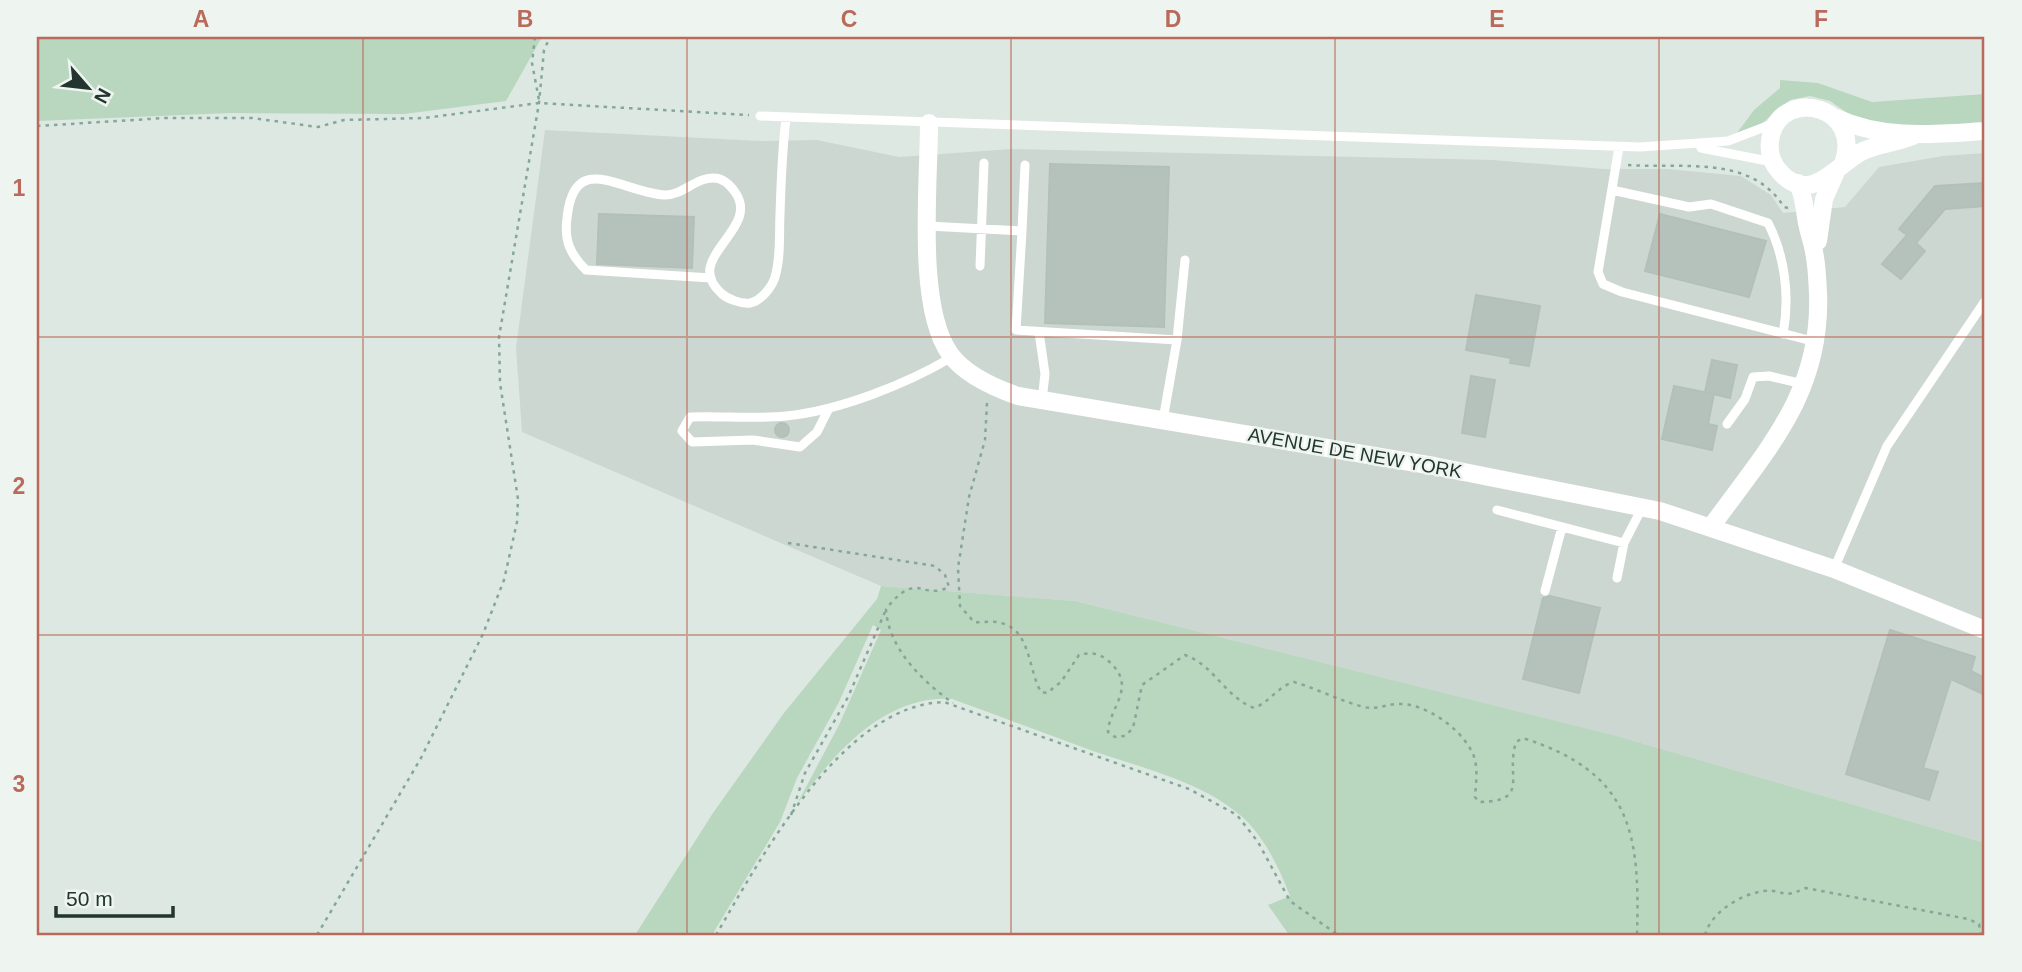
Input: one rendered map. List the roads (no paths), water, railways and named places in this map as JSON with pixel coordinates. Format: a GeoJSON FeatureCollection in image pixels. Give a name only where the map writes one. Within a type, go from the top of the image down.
{"type":"FeatureCollection","features":[{"type":"Feature","properties":{"kind":"street"},"geometry":{"type":"LineString","coordinates":[[1913,136],[1853,126],[1813,107],[1787,113],[1778,122],[1770,146],[1773,163],[1779,172],[1798,183],[1811,185],[1874,147],[1913,136],[1985,131]]}},
{"type":"Feature","properties":{"kind":"street"},"geometry":{"type":"LineString","coordinates":[[1712,527],[1794,409],[1805,384],[1819,325],[1816,248],[1824,199],[1847,145],[1846,135],[1836,118]]}},
{"type":"Feature","properties":{"kind":"street","name":"AVENUE DE NEW YORK"},"geometry":{"type":"LineString","coordinates":[[929,123],[929,299],[940,339],[952,357],[991,385],[1018,396],[1434,466],[1642,508],[1712,527],[1834,569],[1985,630]]}},
{"type":"Feature","properties":{"kind":"street"},"geometry":{"type":"LineString","coordinates":[[1798,183],[1810,235],[1816,248]]}},
{"type":"Feature","properties":{"kind":"lane"},"geometry":{"type":"LineString","coordinates":[[760,116],[1619,147],[1689,146],[1728,141],[1778,122]]}},
{"type":"Feature","properties":{"kind":"lane"},"geometry":{"type":"LineString","coordinates":[[711,278],[586,270],[571,254],[565,233],[569,197],[579,183],[591,178],[666,195],[698,181],[715,178],[730,184],[740,200],[740,218],[736,228],[712,256],[711,278],[722,295],[738,302],[751,303],[765,294],[775,280],[786,118]]}},
{"type":"Feature","properties":{"kind":"lane"},"geometry":{"type":"LineString","coordinates":[[1689,146],[1773,163]]}},
{"type":"Feature","properties":{"kind":"lane"},"geometry":{"type":"LineString","coordinates":[[1619,147],[1598,272],[1603,284],[1622,292],[1816,342]]}},
{"type":"Feature","properties":{"kind":"lane"},"geometry":{"type":"LineString","coordinates":[[980,266],[984,163]]}},
{"type":"Feature","properties":{"kind":"lane"},"geometry":{"type":"LineString","coordinates":[[1025,165],[1016,330],[1177,340]]}},
{"type":"Feature","properties":{"kind":"lane"},"geometry":{"type":"LineString","coordinates":[[1612,190],[1689,207],[1710,204],[1768,223],[1779,243],[1788,308],[1783,334]]}},
{"type":"Feature","properties":{"kind":"lane"},"geometry":{"type":"LineString","coordinates":[[928,226],[1022,231]]}},
{"type":"Feature","properties":{"kind":"lane"},"geometry":{"type":"LineString","coordinates":[[1163,420],[1177,340],[1185,260]]}},
{"type":"Feature","properties":{"kind":"lane"},"geometry":{"type":"LineString","coordinates":[[1834,569],[1887,446],[1985,301]]}},
{"type":"Feature","properties":{"kind":"lane"},"geometry":{"type":"LineString","coordinates":[[1039,332],[1045,374],[1042,400]]}},
{"type":"Feature","properties":{"kind":"lane"},"geometry":{"type":"LineString","coordinates":[[829,408],[817,432],[800,447],[753,440],[692,442],[681,431],[690,417],[786,416],[829,408],[928,371],[952,357]]}},
{"type":"Feature","properties":{"kind":"lane"},"geometry":{"type":"LineString","coordinates":[[1727,424],[1745,399],[1753,377],[1769,376],[1805,384]]}},
{"type":"Feature","properties":{"kind":"lane"},"geometry":{"type":"LineString","coordinates":[[1617,578],[1624,544],[1642,508]]}},
{"type":"Feature","properties":{"kind":"lane"},"geometry":{"type":"LineString","coordinates":[[1497,510],[1624,544]]}},
{"type":"Feature","properties":{"kind":"lane"},"geometry":{"type":"LineString","coordinates":[[1545,591],[1562,527]]}}]}
